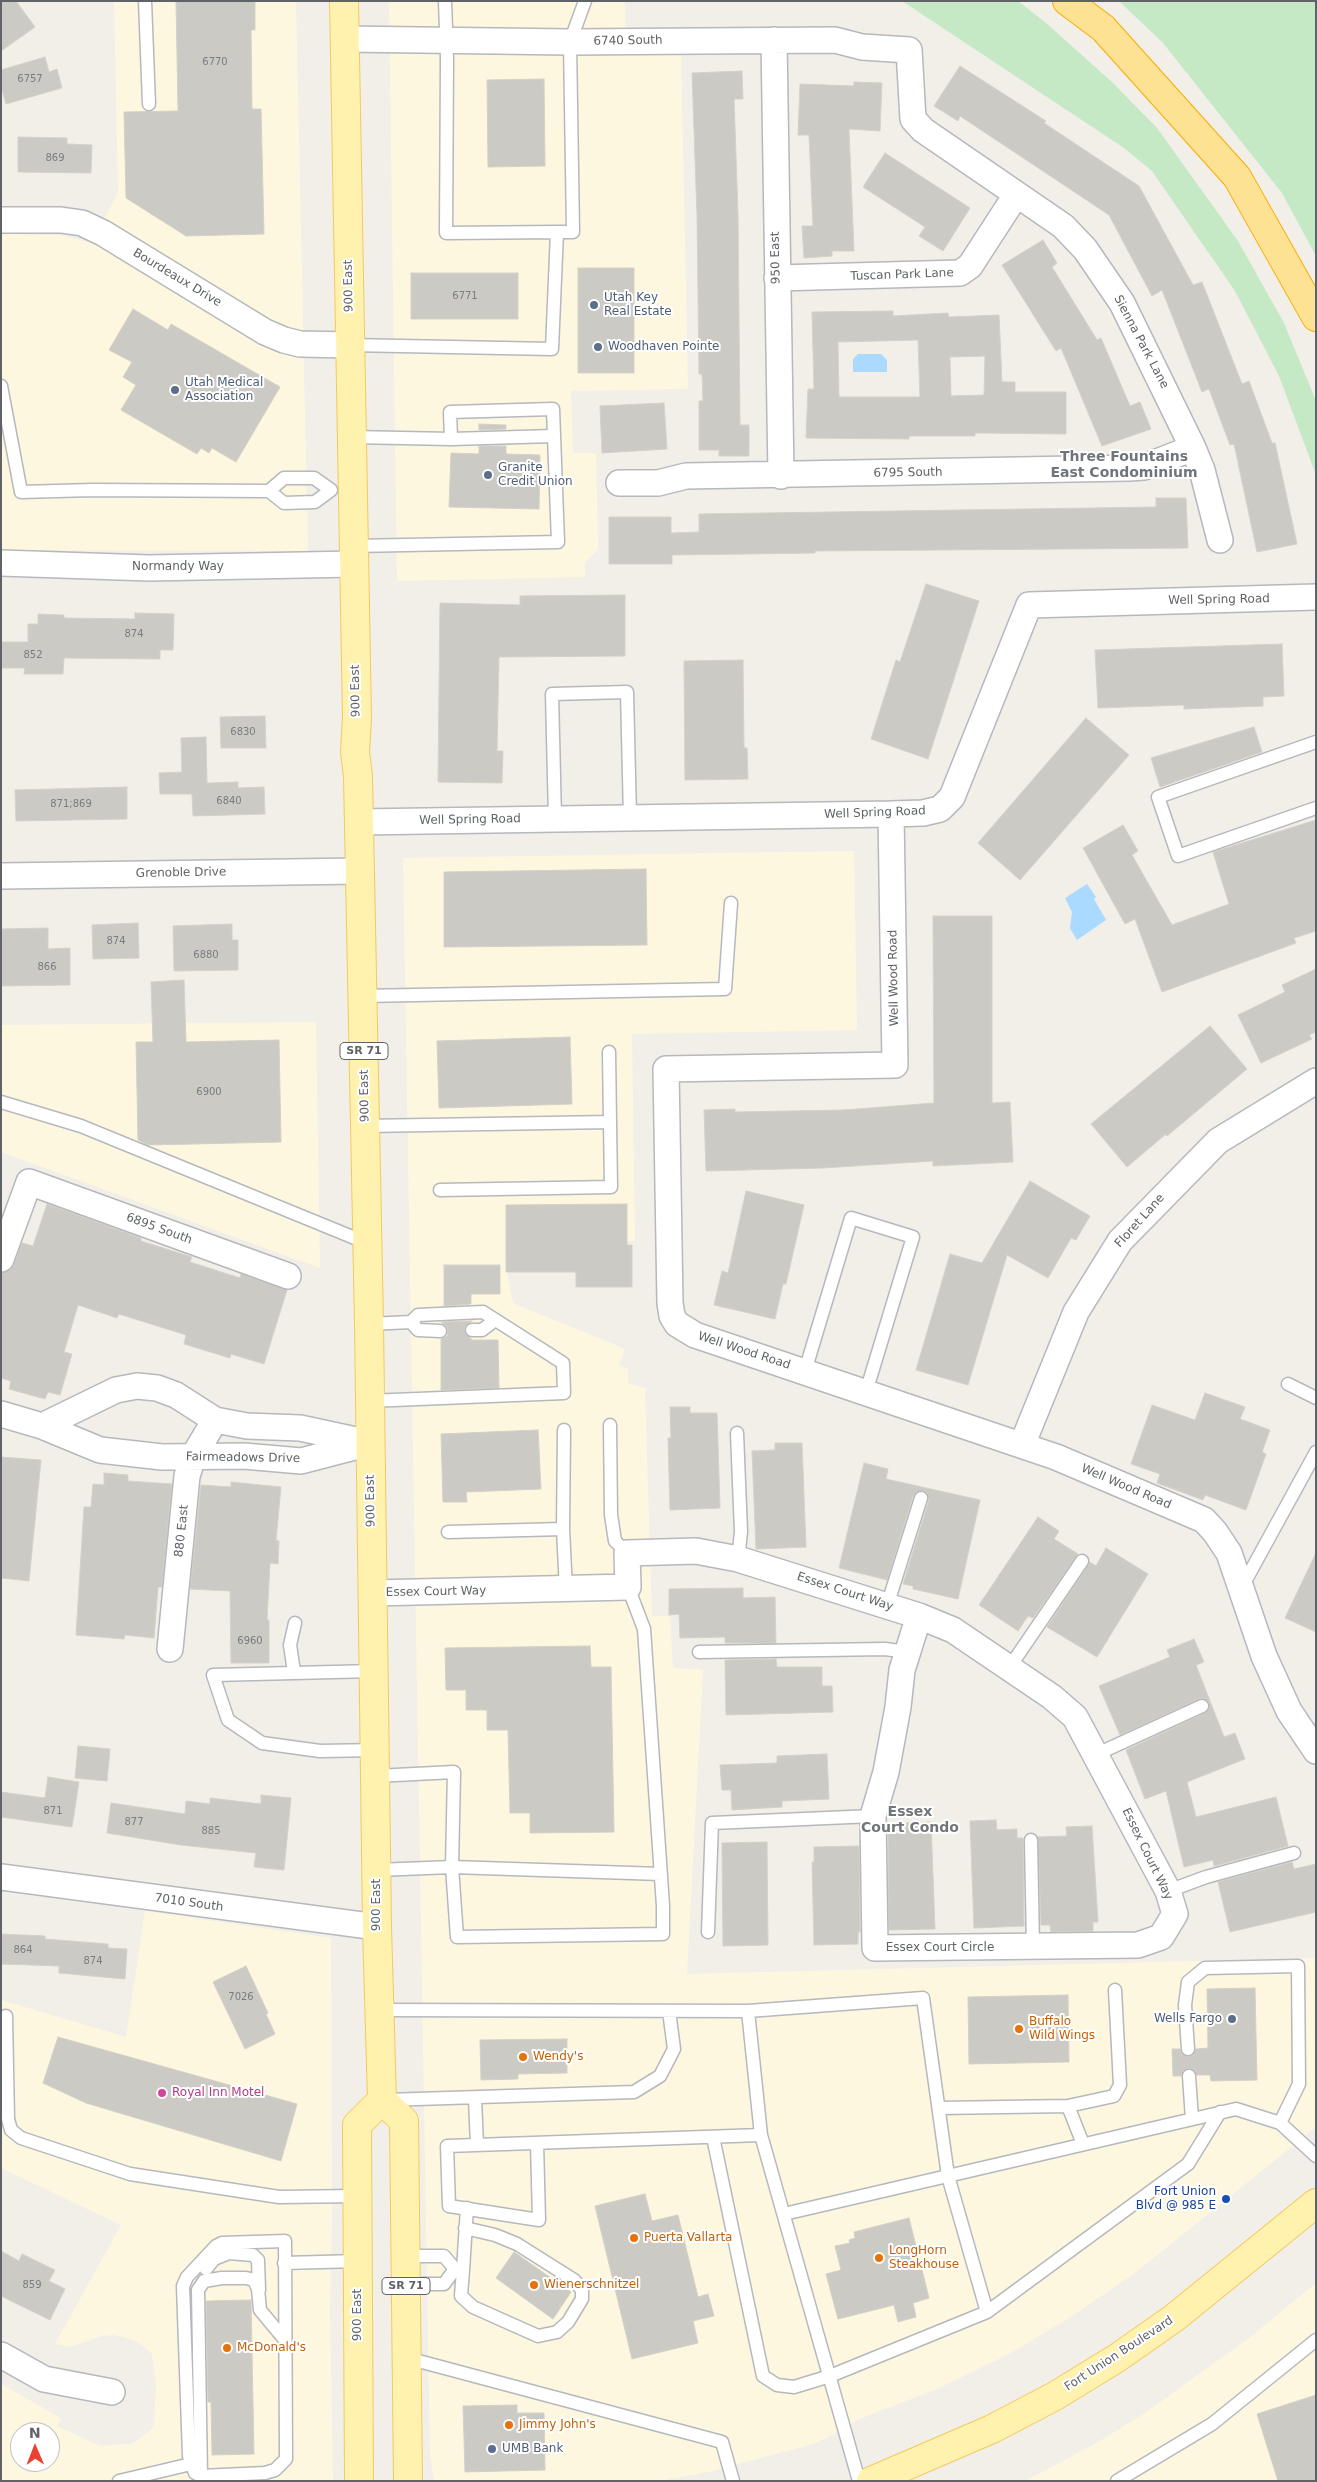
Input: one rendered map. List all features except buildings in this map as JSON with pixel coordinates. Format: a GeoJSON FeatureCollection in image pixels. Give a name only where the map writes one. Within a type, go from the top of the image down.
{"type":"FeatureCollection","features":[{"type":"Feature","properties":{"kind":"highway"},"geometry":{"type":"LineString","coordinates":[[1067,1],[1103,28],[1238,177],[1316,317]]}},
{"type":"Feature","properties":{"kind":"main road","name":"900 East"},"geometry":{"type":"LineString","coordinates":[[344,1],[352,437],[342,489],[354,555],[356,752],[369,1324],[377,1928],[382,2100],[358,2124],[359,2481]]}},
{"type":"Feature","properties":{"kind":"main road","name":"SR 71"},"geometry":{"type":"LineString","coordinates":[[382,2100],[404,2122],[408,2481]]}},
{"type":"Feature","properties":{"kind":"main road","name":"Fort Union Boulevard"},"geometry":{"type":"LineString","coordinates":[[870,2481],[992,2429],[1055,2396],[1117,2358],[1182,2312],[1316,2203]]}},
{"type":"Feature","properties":{"kind":"street","name":"6740 South"},"geometry":{"type":"LineString","coordinates":[[345,39],[570,42],[835,40],[862,47],[909,50]]}},
{"type":"Feature","properties":{"kind":"street","name":"950 East"},"geometry":{"type":"LineString","coordinates":[[774,40],[776,278],[781,476]]}},
{"type":"Feature","properties":{"kind":"street","name":"Sienna Park Lane"},"geometry":{"type":"LineString","coordinates":[[909,50],[913,119],[923,130],[1016,195],[1040,208],[1063,226],[1090,256],[1133,321],[1194,448],[1202,470],[1220,540]]}},
{"type":"Feature","properties":{"kind":"street","name":"Tuscan Park Lane"},"geometry":{"type":"LineString","coordinates":[[776,278],[960,273],[970,266],[1016,195]]}},
{"type":"Feature","properties":{"kind":"street","name":"Bourdeaux Drive"},"geometry":{"type":"LineString","coordinates":[[1,220],[61,220],[82,223],[103,233],[274,336],[300,344],[350,345]]}},
{"type":"Feature","properties":{"kind":"street","name":"6795 South"},"geometry":{"type":"LineString","coordinates":[[619,483],[658,482],[686,476],[781,476],[1137,468],[1194,448]]}},
{"type":"Feature","properties":{"kind":"street","name":"Normandy Way"},"geometry":{"type":"LineString","coordinates":[[1,563],[149,568],[354,555]]}},
{"type":"Feature","properties":{"kind":"street","name":"Well Spring Road"},"geometry":{"type":"LineString","coordinates":[[359,822],[923,813],[940,809],[952,797],[1029,605],[1316,597]]}},
{"type":"Feature","properties":{"kind":"street","name":"Well Wood Road"},"geometry":{"type":"LineString","coordinates":[[891,814],[895,1065],[666,1070],[672,1316],[677,1324],[695,1335],[1056,1457],[1204,1520],[1215,1532],[1229,1553],[1264,1656],[1289,1711],[1316,1751]]}},
{"type":"Feature","properties":{"kind":"street","name":"Grenoble Drive"},"geometry":{"type":"LineString","coordinates":[[1,876],[360,871]]}},
{"type":"Feature","properties":{"kind":"street","name":"Floret Lane"},"geometry":{"type":"LineString","coordinates":[[1022,1445],[1076,1312],[1120,1241],[1218,1141],[1316,1081]]}},
{"type":"Feature","properties":{"kind":"street","name":"6895 South"},"geometry":{"type":"LineString","coordinates":[[1,1259],[29,1182],[288,1276]]}},
{"type":"Feature","properties":{"kind":"street"},"geometry":{"type":"LineString","coordinates":[[42,1426],[116,1390],[137,1386],[157,1388],[176,1395],[215,1420],[247,1426],[300,1428],[370,1443]]}},
{"type":"Feature","properties":{"kind":"street","name":"Fairmeadows Drive"},"geometry":{"type":"LineString","coordinates":[[1,1414],[42,1426],[100,1450],[162,1457],[244,1456],[301,1461],[370,1443]]}},
{"type":"Feature","properties":{"kind":"street","name":"880 East"},"geometry":{"type":"LineString","coordinates":[[170,1649],[187,1476],[193,1457],[215,1420]]}},
{"type":"Feature","properties":{"kind":"street","name":"Essex Court Way"},"geometry":{"type":"LineString","coordinates":[[627,1553],[696,1551],[738,1559],[919,1616],[953,1630],[1052,1697],[1076,1718],[1097,1754],[1168,1891],[1175,1914],[1161,1937]]}},
{"type":"Feature","properties":{"kind":"street"},"geometry":{"type":"LineString","coordinates":[[627,1553],[628,1587]]}},
{"type":"Feature","properties":{"kind":"street","name":"Essex Court Way"},"geometry":{"type":"LineString","coordinates":[[373,1593],[566,1590],[628,1587]]}},
{"type":"Feature","properties":{"kind":"street","name":"Essex Court Circle"},"geometry":{"type":"LineString","coordinates":[[919,1616],[902,1670],[898,1708],[886,1772],[873,1816],[875,1948],[1138,1945],[1161,1937]]}},
{"type":"Feature","properties":{"kind":"street","name":"7010 South"},"geometry":{"type":"LineString","coordinates":[[1,1877],[377,1928]]}},
{"type":"Feature","properties":{"kind":"street"},"geometry":{"type":"LineString","coordinates":[[1,2355],[44,2379],[112,2392]]}},
{"type":"Feature","properties":{"kind":"lane"},"geometry":{"type":"LineString","coordinates":[[146,1],[149,104]]}},
{"type":"Feature","properties":{"kind":"lane"},"geometry":{"type":"LineString","coordinates":[[445,1],[447,40],[446,233],[573,232],[570,42],[585,1]]}},
{"type":"Feature","properties":{"kind":"lane"},"geometry":{"type":"LineString","coordinates":[[350,345],[552,349],[557,232]]}},
{"type":"Feature","properties":{"kind":"lane"},"geometry":{"type":"LineString","coordinates":[[1,386],[21,492],[92,490],[269,491],[284,503],[297,503],[315,502],[342,489]]}},
{"type":"Feature","properties":{"kind":"lane"},"geometry":{"type":"LineString","coordinates":[[354,555],[558,542],[553,409],[450,412],[451,439]]}},
{"type":"Feature","properties":{"kind":"lane"},"geometry":{"type":"LineString","coordinates":[[352,437],[451,439],[554,436]]}},
{"type":"Feature","properties":{"kind":"lane"},"geometry":{"type":"LineString","coordinates":[[269,491],[284,478],[314,478],[342,489]]}},
{"type":"Feature","properties":{"kind":"lane"},"geometry":{"type":"LineString","coordinates":[[555,819],[552,694],[627,692],[630,818]]}},
{"type":"Feature","properties":{"kind":"lane"},"geometry":{"type":"LineString","coordinates":[[1316,742],[1158,797],[1178,856],[1316,808]]}},
{"type":"Feature","properties":{"kind":"lane"},"geometry":{"type":"LineString","coordinates":[[362,996],[725,989],[731,903]]}},
{"type":"Feature","properties":{"kind":"lane"},"geometry":{"type":"LineString","coordinates":[[440,1190],[611,1187],[609,1052]]}},
{"type":"Feature","properties":{"kind":"lane"},"geometry":{"type":"LineString","coordinates":[[1,1102],[81,1126],[367,1243]]}},
{"type":"Feature","properties":{"kind":"lane"},"geometry":{"type":"LineString","coordinates":[[365,1126],[610,1122]]}},
{"type":"Feature","properties":{"kind":"lane"},"geometry":{"type":"LineString","coordinates":[[805,1372],[851,1218],[913,1237],[866,1392]]}},
{"type":"Feature","properties":{"kind":"lane"},"geometry":{"type":"LineString","coordinates":[[369,1324],[411,1322],[418,1315],[484,1312],[563,1363],[564,1393],[369,1402]]}},
{"type":"Feature","properties":{"kind":"lane"},"geometry":{"type":"LineString","coordinates":[[472,1330],[482,1330],[495,1320]]}},
{"type":"Feature","properties":{"kind":"lane"},"geometry":{"type":"LineString","coordinates":[[411,1322],[418,1330],[440,1331]]}},
{"type":"Feature","properties":{"kind":"lane"},"geometry":{"type":"LineString","coordinates":[[1288,1384],[1316,1398]]}},
{"type":"Feature","properties":{"kind":"lane"},"geometry":{"type":"LineString","coordinates":[[610,1425],[611,1515],[615,1541],[627,1553]]}},
{"type":"Feature","properties":{"kind":"lane"},"geometry":{"type":"LineString","coordinates":[[564,1430],[563,1529],[566,1590]]}},
{"type":"Feature","properties":{"kind":"lane"},"geometry":{"type":"LineString","coordinates":[[737,1433],[742,1532],[738,1559]]}},
{"type":"Feature","properties":{"kind":"lane"},"geometry":{"type":"LineString","coordinates":[[1242,1587],[1316,1452]]}},
{"type":"Feature","properties":{"kind":"lane"},"geometry":{"type":"LineString","coordinates":[[887,1606],[921,1498]]}},
{"type":"Feature","properties":{"kind":"lane"},"geometry":{"type":"LineString","coordinates":[[448,1532],[563,1529]]}},
{"type":"Feature","properties":{"kind":"lane"},"geometry":{"type":"LineString","coordinates":[[1009,1668],[1082,1561]]}},
{"type":"Feature","properties":{"kind":"lane"},"geometry":{"type":"LineString","coordinates":[[374,1671],[213,1675],[228,1720],[262,1743],[320,1751],[376,1763],[454,1772],[452,1867],[457,1937],[663,1934],[644,1628],[628,1587]]}},
{"type":"Feature","properties":{"kind":"lane"},"geometry":{"type":"LineString","coordinates":[[294,1672],[290,1645],[295,1623]]}},
{"type":"Feature","properties":{"kind":"lane"},"geometry":{"type":"LineString","coordinates":[[699,1652],[885,1649],[907,1652]]}},
{"type":"Feature","properties":{"kind":"lane"},"geometry":{"type":"LineString","coordinates":[[1097,1754],[1202,1706]]}},
{"type":"Feature","properties":{"kind":"lane"},"geometry":{"type":"LineString","coordinates":[[708,1932],[712,1823],[873,1816]]}},
{"type":"Feature","properties":{"kind":"lane"},"geometry":{"type":"LineString","coordinates":[[1031,1840],[1033,1947]]}},
{"type":"Feature","properties":{"kind":"lane"},"geometry":{"type":"LineString","coordinates":[[1168,1891],[1206,1877],[1294,1853]]}},
{"type":"Feature","properties":{"kind":"lane"},"geometry":{"type":"LineString","coordinates":[[377,1870],[452,1867],[660,1874]]}},
{"type":"Feature","properties":{"kind":"lane"},"geometry":{"type":"LineString","coordinates":[[1188,2049],[1185,2005],[1188,1982],[1205,1968],[1298,1966],[1299,2084],[1280,2123]]}},
{"type":"Feature","properties":{"kind":"lane"},"geometry":{"type":"LineString","coordinates":[[939,2108],[1068,2106],[1114,2096],[1120,2085],[1115,1990]]}},
{"type":"Feature","properties":{"kind":"lane"},"geometry":{"type":"LineString","coordinates":[[380,2010],[748,2011],[923,1998],[948,2176],[987,2312]]}},
{"type":"Feature","properties":{"kind":"lane"},"geometry":{"type":"LineString","coordinates":[[382,2100],[634,2092],[660,2076],[674,2049],[669,2011]]}},
{"type":"Feature","properties":{"kind":"lane"},"geometry":{"type":"LineString","coordinates":[[748,2011],[761,2135],[860,2481]]}},
{"type":"Feature","properties":{"kind":"lane"},"geometry":{"type":"LineString","coordinates":[[6,2016],[8,2119],[11,2130],[21,2138],[130,2174],[279,2196],[358,2196]]}},
{"type":"Feature","properties":{"kind":"lane"},"geometry":{"type":"LineString","coordinates":[[1189,2076],[1192,2118]]}},
{"type":"Feature","properties":{"kind":"lane"},"geometry":{"type":"LineString","coordinates":[[475,2098],[477,2145]]}},
{"type":"Feature","properties":{"kind":"lane"},"geometry":{"type":"LineString","coordinates":[[1068,2106],[1084,2144]]}},
{"type":"Feature","properties":{"kind":"lane"},"geometry":{"type":"LineString","coordinates":[[784,2214],[1236,2109],[1280,2123],[1316,2156]]}},
{"type":"Feature","properties":{"kind":"lane"},"geometry":{"type":"LineString","coordinates":[[713,2137],[763,2376],[777,2385],[794,2387],[830,2376],[987,2312],[1188,2164],[1220,2112]]}},
{"type":"Feature","properties":{"kind":"lane"},"geometry":{"type":"LineString","coordinates":[[537,2143],[539,2220],[449,2206],[447,2146],[761,2135]]}},
{"type":"Feature","properties":{"kind":"lane"},"geometry":{"type":"LineString","coordinates":[[465,2228],[495,2235],[517,2244],[574,2280],[582,2290],[582,2299],[568,2322],[556,2332],[538,2336],[474,2307],[461,2296],[459,2269],[467,2208]]}},
{"type":"Feature","properties":{"kind":"lane"},"geometry":{"type":"LineString","coordinates":[[285,2241],[285,2340],[286,2459],[276,2470],[265,2473],[201,2476],[195,2472],[189,2456],[183,2286],[187,2278],[216,2246],[222,2243],[285,2241]]}},
{"type":"Feature","properties":{"kind":"lane"},"geometry":{"type":"LineString","coordinates":[[201,2476],[198,2290],[203,2272],[214,2259],[229,2253],[253,2255],[258,2260],[260,2310]]}},
{"type":"Feature","properties":{"kind":"lane"},"geometry":{"type":"LineString","coordinates":[[406,2256],[444,2256],[459,2269]]}},
{"type":"Feature","properties":{"kind":"lane"},"geometry":{"type":"LineString","coordinates":[[284,2263],[358,2261]]}},
{"type":"Feature","properties":{"kind":"lane"},"geometry":{"type":"LineString","coordinates":[[406,2284],[444,2284],[459,2269]]}},
{"type":"Feature","properties":{"kind":"lane"},"geometry":{"type":"LineString","coordinates":[[198,2290],[204,2281],[222,2278],[254,2280],[258,2288],[260,2310],[285,2340]]}},
{"type":"Feature","properties":{"kind":"lane"},"geometry":{"type":"LineString","coordinates":[[1117,2481],[1212,2424],[1316,2340]]}},
{"type":"Feature","properties":{"kind":"lane"},"geometry":{"type":"LineString","coordinates":[[407,2358],[722,2442],[732,2481]]}},
{"type":"Feature","properties":{"kind":"lane"},"geometry":{"type":"LineString","coordinates":[[118,2481],[191,2464]]}},
{"type":"Feature","properties":{"kind":"shaded area"},"geometry":{"type":"Polygon","coordinates":[[[114,1],[296,1],[308,551],[1,550],[1,234],[60,235],[91,243],[118,193],[114,1]]]}},
{"type":"Feature","properties":{"kind":"shaded area"},"geometry":{"type":"Polygon","coordinates":[[[389,1],[625,1],[626,53],[681,52],[688,389],[571,391],[573,453],[596,453],[598,549],[585,563],[585,577],[397,581],[389,1]]]}},
{"type":"Feature","properties":{"kind":"shaded area"},"geometry":{"type":"Polygon","coordinates":[[[854,851],[857,1030],[632,1034],[635,1241],[505,1242],[506,1265],[513,1303],[625,1349],[619,1365],[628,1369],[628,1384],[647,1388],[645,1393],[652,1616],[670,1616],[673,1668],[703,1670],[687,1974],[1316,1958],[1316,2127],[1135,2273],[1069,2318],[1009,2354],[939,2388],[862,2418],[817,2443],[708,2472],[659,2481],[434,2481],[430,2457],[403,858],[854,851]]]}},
{"type":"Feature","properties":{"kind":"shaded area"},"geometry":{"type":"Polygon","coordinates":[[[316,1022],[320,1268],[1,1152],[1,1025],[316,1022]]]}},
{"type":"Feature","properties":{"kind":"shaded area"},"geometry":{"type":"Polygon","coordinates":[[[145,1911],[331,1938],[332,2217],[330,2311],[333,2481],[1,2481],[1,2384],[61,2418],[59,2422],[10,2422],[10,2472],[60,2472],[60,2427],[100,2446],[130,2444],[137,2441],[154,2427],[156,2385],[152,2354],[134,2340],[113,2335],[101,2336],[71,2347],[55,2344],[121,2225],[1,2168],[1,2000],[126,2037],[145,1911]]]}},
{"type":"Feature","properties":{"kind":"shaded area"},"geometry":{"type":"Polygon","coordinates":[[[1316,2283],[1316,2481],[1025,2481],[1093,2445],[1145,2413],[1249,2338],[1316,2283]]]}},
{"type":"Feature","properties":{"kind":"green space"},"geometry":{"type":"Polygon","coordinates":[[[902,1],[1018,1],[1046,23],[1113,83],[1157,128],[1238,241],[1284,323],[1316,401],[1316,475],[1279,376],[1235,291],[1152,171],[1124,148],[902,1]]]}},
{"type":"Feature","properties":{"kind":"green space"},"geometry":{"type":"Polygon","coordinates":[[[1119,1],[1316,1],[1316,256],[1282,193],[1163,43],[1119,1]]]}},
{"type":"Feature","properties":{"kind":"water"},"geometry":{"type":"Polygon","coordinates":[[[858,354],[881,354],[887,360],[887,372],[853,372],[853,359],[858,354]]]}},
{"type":"Feature","properties":{"kind":"water"},"geometry":{"type":"Polygon","coordinates":[[[1087,884],[1096,897],[1094,899],[1106,920],[1077,940],[1070,928],[1072,912],[1065,898],[1087,884]]]}},
{"type":"Feature","properties":{"kind":"place","name":"Utah Key Real Estate"},"geometry":{"type":"Point","coordinates":[594,305]}},
{"type":"Feature","properties":{"kind":"place","name":"Woodhaven Pointe"},"geometry":{"type":"Point","coordinates":[598,347]}},
{"type":"Feature","properties":{"kind":"place","name":"Utah Medical Association"},"geometry":{"type":"Point","coordinates":[175,390]}},
{"type":"Feature","properties":{"kind":"place","name":"Granite Credit Union"},"geometry":{"type":"Point","coordinates":[488,475]}},
{"type":"Feature","properties":{"kind":"place","name":"Wells Fargo"},"geometry":{"type":"Point","coordinates":[1232,2019]}},
{"type":"Feature","properties":{"kind":"place","name":"Buffalo Wild Wings"},"geometry":{"type":"Point","coordinates":[1019,2029]}},
{"type":"Feature","properties":{"kind":"place","name":"Wendy's"},"geometry":{"type":"Point","coordinates":[523,2057]}},
{"type":"Feature","properties":{"kind":"place","name":"Royal Inn Motel"},"geometry":{"type":"Point","coordinates":[162,2093]}},
{"type":"Feature","properties":{"kind":"place","name":"Fort Union Blvd @ 985 E"},"geometry":{"type":"Point","coordinates":[1226,2199]}},
{"type":"Feature","properties":{"kind":"place","name":"Puerta Vallarta"},"geometry":{"type":"Point","coordinates":[634,2238]}},
{"type":"Feature","properties":{"kind":"place","name":"LongHorn Steakhouse"},"geometry":{"type":"Point","coordinates":[879,2258]}},
{"type":"Feature","properties":{"kind":"place","name":"Wienerschnitzel"},"geometry":{"type":"Point","coordinates":[534,2285]}},
{"type":"Feature","properties":{"kind":"place","name":"McDonald's"},"geometry":{"type":"Point","coordinates":[227,2348]}},
{"type":"Feature","properties":{"kind":"place","name":"Jimmy John's"},"geometry":{"type":"Point","coordinates":[509,2425]}},
{"type":"Feature","properties":{"kind":"place","name":"UMB Bank"},"geometry":{"type":"Point","coordinates":[492,2449]}},
{"type":"Feature","properties":{"kind":"district","name":"Three Fountains East Condominium"},"geometry":{"type":"Point","coordinates":[1124,466]}},
{"type":"Feature","properties":{"kind":"district","name":"Essex Court Condo"},"geometry":{"type":"Point","coordinates":[910,1820]}}]}
